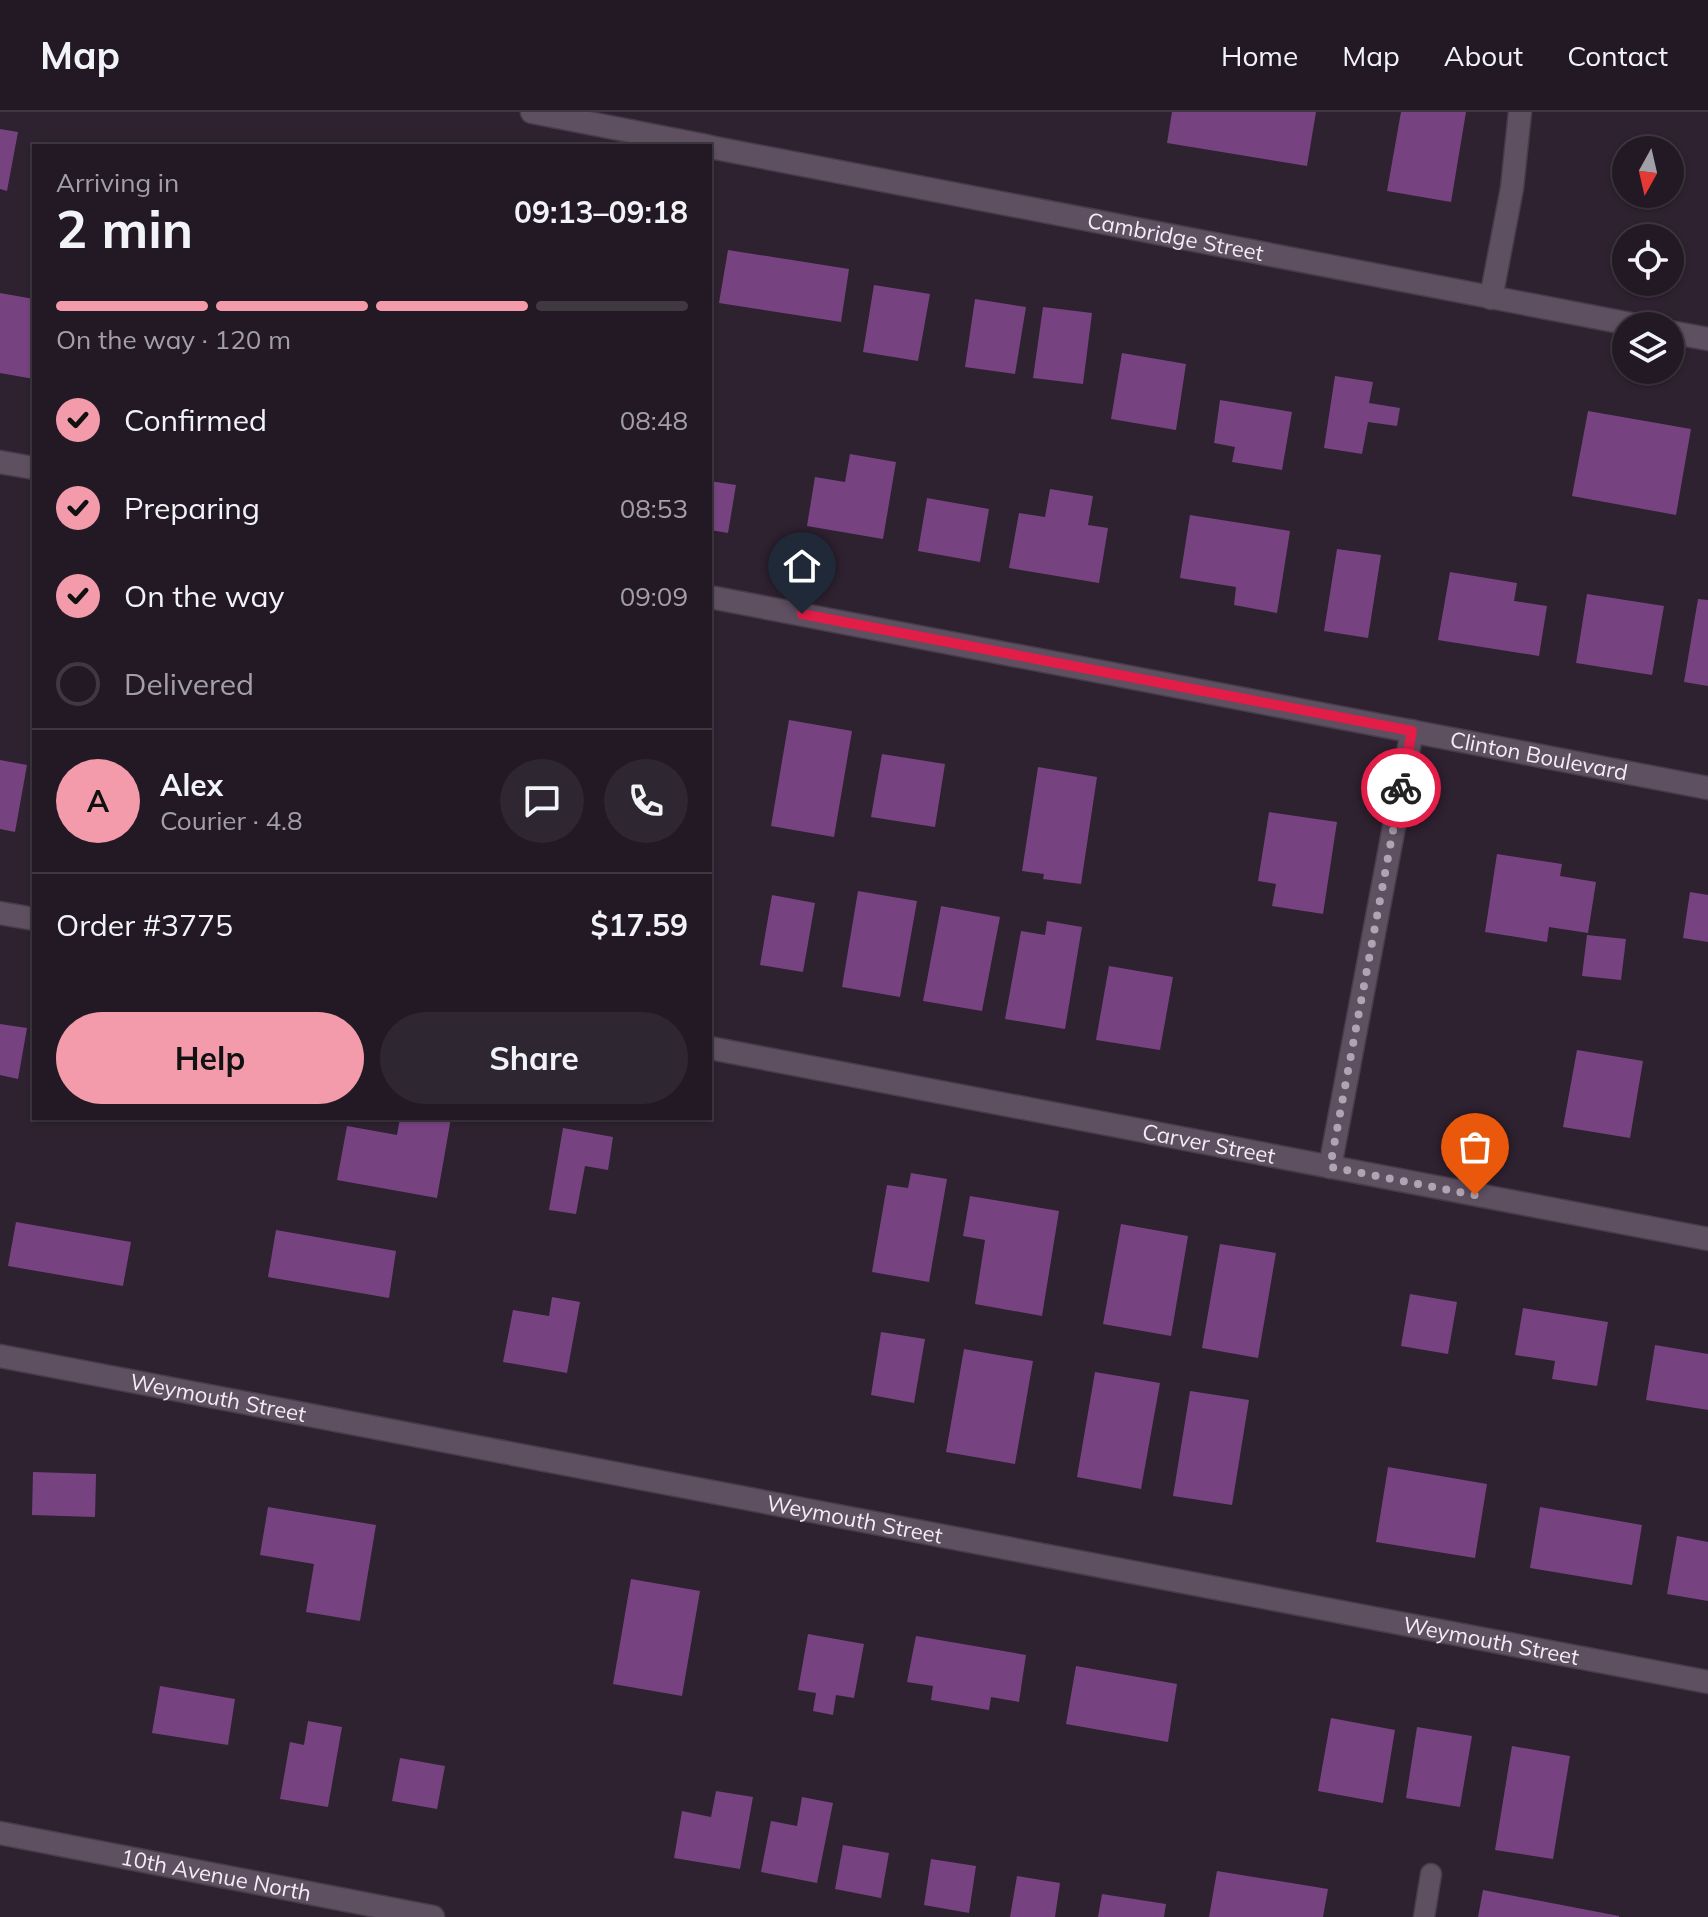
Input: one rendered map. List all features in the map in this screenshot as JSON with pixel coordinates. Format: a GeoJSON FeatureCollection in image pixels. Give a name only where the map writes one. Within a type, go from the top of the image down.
{"type":"FeatureCollection","features":[{"type":"Feature","properties":{"kind":"street","name":"Cambridge Street"},"geometry":{"type":"LineString","coordinates":[[532,112],[699,144]]}},
{"type":"Feature","properties":{"kind":"street"},"geometry":{"type":"LineString","coordinates":[[1491,298],[1512,188],[1520,112]]}},
{"type":"Feature","properties":{"kind":"street","name":"Cambridge Street"},"geometry":{"type":"LineString","coordinates":[[712,147],[1612,321]]}},
{"type":"Feature","properties":{"kind":"street"},"geometry":{"type":"LineString","coordinates":[[1684,335],[1708,339]]}},
{"type":"Feature","properties":{"kind":"street"},"geometry":{"type":"LineString","coordinates":[[0,462],[32,468]]}},
{"type":"Feature","properties":{"kind":"street","name":"Clinton Boulevard"},"geometry":{"type":"LineString","coordinates":[[712,597],[1708,788]]}},
{"type":"Feature","properties":{"kind":"street"},"geometry":{"type":"LineString","coordinates":[[1330,1167],[1412,731]]}},
{"type":"Feature","properties":{"kind":"street"},"geometry":{"type":"LineString","coordinates":[[0,913],[32,919]]}},
{"type":"Feature","properties":{"kind":"street","name":"Carver Street"},"geometry":{"type":"LineString","coordinates":[[712,1048],[1708,1239]]}},
{"type":"Feature","properties":{"kind":"street","name":"Weymouth Street"},"geometry":{"type":"LineString","coordinates":[[0,1356],[1708,1682]]}},
{"type":"Feature","properties":{"kind":"street","name":"10th Avenue North"},"geometry":{"type":"LineString","coordinates":[[0,1833],[433,1917]]}},
{"type":"Feature","properties":{"kind":"lane"},"geometry":{"type":"LineString","coordinates":[[1424,1917],[1431,1874]]}},
{"type":"Feature","properties":{"kind":"building"},"geometry":{"type":"Polygon","coordinates":[[[1172,112],[1316,112],[1307,166],[1167,143],[1172,112]]]}},
{"type":"Feature","properties":{"kind":"building"},"geometry":{"type":"Polygon","coordinates":[[[1401,112],[1466,112],[1451,202],[1387,191],[1401,112]]]}},
{"type":"Feature","properties":{"kind":"building"},"geometry":{"type":"Polygon","coordinates":[[[0,129],[18,132],[7,191],[0,189],[0,129]]]}},
{"type":"Feature","properties":{"kind":"building"},"geometry":{"type":"Polygon","coordinates":[[[728,250],[849,269],[841,322],[719,303],[728,250]]]}},
{"type":"Feature","properties":{"kind":"building"},"geometry":{"type":"Polygon","coordinates":[[[874,285],[930,294],[918,361],[863,352],[874,285]]]}},
{"type":"Feature","properties":{"kind":"building"},"geometry":{"type":"Polygon","coordinates":[[[0,293],[32,299],[32,379],[0,373],[0,293]]]}},
{"type":"Feature","properties":{"kind":"building"},"geometry":{"type":"Polygon","coordinates":[[[975,299],[1026,307],[1015,374],[965,367],[975,299]]]}},
{"type":"Feature","properties":{"kind":"building"},"geometry":{"type":"Polygon","coordinates":[[[1043,307],[1092,313],[1083,384],[1033,378],[1043,307]]]}},
{"type":"Feature","properties":{"kind":"building"},"geometry":{"type":"Polygon","coordinates":[[[1122,353],[1186,364],[1176,430],[1111,419],[1122,353]]]}},
{"type":"Feature","properties":{"kind":"building"},"geometry":{"type":"Polygon","coordinates":[[[1335,376],[1373,382],[1369,403],[1400,408],[1397,426],[1368,422],[1362,454],[1324,448],[1335,376]]]}},
{"type":"Feature","properties":{"kind":"building"},"geometry":{"type":"Polygon","coordinates":[[[1220,400],[1292,412],[1282,470],[1232,462],[1235,447],[1214,443],[1220,400]]]}},
{"type":"Feature","properties":{"kind":"building"},"geometry":{"type":"Polygon","coordinates":[[[1588,411],[1691,429],[1676,515],[1572,496],[1588,411]]]}},
{"type":"Feature","properties":{"kind":"building"},"geometry":{"type":"Polygon","coordinates":[[[850,454],[896,462],[883,539],[807,526],[815,477],[845,482],[850,454]]]}},
{"type":"Feature","properties":{"kind":"building"},"geometry":{"type":"Polygon","coordinates":[[[712,481],[736,485],[728,533],[712,530],[712,481]]]}},
{"type":"Feature","properties":{"kind":"building"},"geometry":{"type":"Polygon","coordinates":[[[1050,489],[1093,496],[1088,525],[1108,528],[1099,583],[1009,568],[1019,513],[1045,517],[1050,489]]]}},
{"type":"Feature","properties":{"kind":"building"},"geometry":{"type":"Polygon","coordinates":[[[927,498],[989,509],[980,562],[918,551],[927,498]]]}},
{"type":"Feature","properties":{"kind":"building"},"geometry":{"type":"Polygon","coordinates":[[[1190,515],[1290,531],[1277,613],[1234,605],[1236,587],[1180,578],[1190,515]]]}},
{"type":"Feature","properties":{"kind":"building"},"geometry":{"type":"Polygon","coordinates":[[[1337,549],[1381,555],[1368,638],[1324,631],[1337,549]]]}},
{"type":"Feature","properties":{"kind":"building"},"geometry":{"type":"Polygon","coordinates":[[[1450,572],[1517,583],[1514,601],[1547,606],[1539,656],[1438,640],[1450,572]]]}},
{"type":"Feature","properties":{"kind":"building"},"geometry":{"type":"Polygon","coordinates":[[[1587,594],[1664,606],[1652,675],[1576,663],[1587,594]]]}},
{"type":"Feature","properties":{"kind":"building"},"geometry":{"type":"Polygon","coordinates":[[[1698,599],[1708,600],[1708,686],[1684,682],[1698,599]]]}},
{"type":"Feature","properties":{"kind":"building"},"geometry":{"type":"Polygon","coordinates":[[[789,720],[852,731],[834,837],[771,826],[789,720]]]}},
{"type":"Feature","properties":{"kind":"building"},"geometry":{"type":"Polygon","coordinates":[[[882,754],[945,764],[935,827],[871,817],[882,754]]]}},
{"type":"Feature","properties":{"kind":"building"},"geometry":{"type":"Polygon","coordinates":[[[0,760],[27,765],[15,832],[0,829],[0,760]]]}},
{"type":"Feature","properties":{"kind":"building"},"geometry":{"type":"Polygon","coordinates":[[[1038,767],[1097,777],[1081,884],[1043,879],[1044,874],[1022,871],[1038,767]]]}},
{"type":"Feature","properties":{"kind":"building"},"geometry":{"type":"Polygon","coordinates":[[[1269,812],[1337,822],[1323,914],[1272,906],[1276,884],[1258,881],[1269,812]]]}},
{"type":"Feature","properties":{"kind":"building"},"geometry":{"type":"Polygon","coordinates":[[[1497,854],[1562,864],[1560,876],[1596,882],[1588,933],[1549,927],[1547,942],[1485,932],[1497,854]]]}},
{"type":"Feature","properties":{"kind":"building"},"geometry":{"type":"Polygon","coordinates":[[[858,891],[917,901],[900,997],[842,987],[858,891]]]}},
{"type":"Feature","properties":{"kind":"building"},"geometry":{"type":"Polygon","coordinates":[[[1690,892],[1708,895],[1708,942],[1683,938],[1690,892]]]}},
{"type":"Feature","properties":{"kind":"building"},"geometry":{"type":"Polygon","coordinates":[[[772,895],[815,903],[803,972],[760,965],[772,895]]]}},
{"type":"Feature","properties":{"kind":"building"},"geometry":{"type":"Polygon","coordinates":[[[941,906],[1000,917],[982,1011],[923,1001],[941,906]]]}},
{"type":"Feature","properties":{"kind":"building"},"geometry":{"type":"Polygon","coordinates":[[[1047,921],[1082,927],[1065,1029],[1005,1019],[1021,931],[1045,935],[1047,921]]]}},
{"type":"Feature","properties":{"kind":"building"},"geometry":{"type":"Polygon","coordinates":[[[1587,935],[1626,939],[1621,980],[1582,976],[1587,935]]]}},
{"type":"Feature","properties":{"kind":"building"},"geometry":{"type":"Polygon","coordinates":[[[1109,966],[1173,977],[1160,1050],[1096,1040],[1109,966]]]}},
{"type":"Feature","properties":{"kind":"building"},"geometry":{"type":"Polygon","coordinates":[[[0,1024],[27,1028],[18,1079],[0,1075],[0,1024]]]}},
{"type":"Feature","properties":{"kind":"building"},"geometry":{"type":"Polygon","coordinates":[[[1577,1050],[1643,1061],[1630,1138],[1563,1127],[1577,1050]]]}},
{"type":"Feature","properties":{"kind":"building"},"geometry":{"type":"Polygon","coordinates":[[[400,1120],[451,1120],[437,1198],[337,1180],[347,1126],[397,1135],[400,1120]]]}},
{"type":"Feature","properties":{"kind":"building"},"geometry":{"type":"Polygon","coordinates":[[[563,1128],[613,1137],[608,1170],[585,1166],[576,1214],[549,1210],[563,1128]]]}},
{"type":"Feature","properties":{"kind":"building"},"geometry":{"type":"Polygon","coordinates":[[[911,1173],[947,1179],[929,1282],[872,1272],[887,1185],[908,1188],[911,1173]]]}},
{"type":"Feature","properties":{"kind":"building"},"geometry":{"type":"Polygon","coordinates":[[[970,1196],[1059,1211],[1042,1316],[975,1304],[985,1240],[963,1236],[970,1196]]]}},
{"type":"Feature","properties":{"kind":"building"},"geometry":{"type":"Polygon","coordinates":[[[16,1222],[131,1242],[123,1286],[8,1266],[16,1222]]]}},
{"type":"Feature","properties":{"kind":"building"},"geometry":{"type":"Polygon","coordinates":[[[1121,1224],[1188,1236],[1171,1336],[1103,1324],[1121,1224]]]}},
{"type":"Feature","properties":{"kind":"building"},"geometry":{"type":"Polygon","coordinates":[[[276,1230],[396,1251],[389,1298],[268,1277],[276,1230]]]}},
{"type":"Feature","properties":{"kind":"building"},"geometry":{"type":"Polygon","coordinates":[[[1220,1244],[1276,1253],[1258,1358],[1202,1348],[1220,1244]]]}},
{"type":"Feature","properties":{"kind":"building"},"geometry":{"type":"Polygon","coordinates":[[[1410,1294],[1457,1302],[1448,1354],[1401,1346],[1410,1294]]]}},
{"type":"Feature","properties":{"kind":"building"},"geometry":{"type":"Polygon","coordinates":[[[552,1297],[580,1302],[567,1373],[503,1362],[513,1310],[549,1316],[552,1297]]]}},
{"type":"Feature","properties":{"kind":"building"},"geometry":{"type":"Polygon","coordinates":[[[1523,1308],[1608,1322],[1597,1386],[1552,1379],[1555,1361],[1515,1355],[1523,1308]]]}},
{"type":"Feature","properties":{"kind":"building"},"geometry":{"type":"Polygon","coordinates":[[[881,1332],[925,1339],[914,1403],[871,1395],[881,1332]]]}},
{"type":"Feature","properties":{"kind":"building"},"geometry":{"type":"Polygon","coordinates":[[[1655,1345],[1708,1354],[1708,1410],[1646,1400],[1655,1345]]]}},
{"type":"Feature","properties":{"kind":"building"},"geometry":{"type":"Polygon","coordinates":[[[964,1349],[1033,1361],[1015,1464],[946,1452],[964,1349]]]}},
{"type":"Feature","properties":{"kind":"building"},"geometry":{"type":"Polygon","coordinates":[[[1095,1372],[1160,1383],[1141,1489],[1077,1477],[1095,1372]]]}},
{"type":"Feature","properties":{"kind":"building"},"geometry":{"type":"Polygon","coordinates":[[[1190,1391],[1249,1400],[1232,1505],[1173,1496],[1190,1391]]]}},
{"type":"Feature","properties":{"kind":"building"},"geometry":{"type":"Polygon","coordinates":[[[1388,1467],[1487,1484],[1475,1558],[1376,1542],[1388,1467]]]}},
{"type":"Feature","properties":{"kind":"building"},"geometry":{"type":"Polygon","coordinates":[[[33,1472],[96,1474],[95,1517],[32,1515],[33,1472]]]}},
{"type":"Feature","properties":{"kind":"building"},"geometry":{"type":"Polygon","coordinates":[[[268,1507],[376,1525],[360,1621],[306,1612],[314,1564],[260,1555],[268,1507]]]}},
{"type":"Feature","properties":{"kind":"building"},"geometry":{"type":"Polygon","coordinates":[[[1540,1507],[1642,1525],[1632,1585],[1530,1568],[1540,1507]]]}},
{"type":"Feature","properties":{"kind":"building"},"geometry":{"type":"Polygon","coordinates":[[[1677,1536],[1708,1542],[1708,1601],[1667,1594],[1677,1536]]]}},
{"type":"Feature","properties":{"kind":"building"},"geometry":{"type":"Polygon","coordinates":[[[631,1579],[700,1591],[682,1696],[613,1684],[631,1579]]]}},
{"type":"Feature","properties":{"kind":"building"},"geometry":{"type":"Polygon","coordinates":[[[808,1634],[864,1644],[854,1698],[836,1695],[833,1715],[813,1711],[816,1693],[798,1690],[808,1634]]]}},
{"type":"Feature","properties":{"kind":"building"},"geometry":{"type":"Polygon","coordinates":[[[916,1636],[1026,1655],[1019,1702],[991,1697],[989,1710],[931,1700],[933,1686],[907,1682],[916,1636]]]}},
{"type":"Feature","properties":{"kind":"building"},"geometry":{"type":"Polygon","coordinates":[[[1076,1666],[1177,1684],[1168,1742],[1066,1724],[1076,1666]]]}},
{"type":"Feature","properties":{"kind":"building"},"geometry":{"type":"Polygon","coordinates":[[[160,1686],[235,1699],[228,1745],[152,1733],[160,1686]]]}},
{"type":"Feature","properties":{"kind":"building"},"geometry":{"type":"Polygon","coordinates":[[[1331,1718],[1395,1730],[1383,1803],[1318,1791],[1331,1718]]]}},
{"type":"Feature","properties":{"kind":"building"},"geometry":{"type":"Polygon","coordinates":[[[308,1721],[342,1727],[328,1807],[280,1799],[290,1742],[304,1745],[308,1721]]]}},
{"type":"Feature","properties":{"kind":"building"},"geometry":{"type":"Polygon","coordinates":[[[1417,1727],[1472,1736],[1460,1807],[1406,1798],[1417,1727]]]}},
{"type":"Feature","properties":{"kind":"building"},"geometry":{"type":"Polygon","coordinates":[[[1512,1746],[1570,1756],[1553,1859],[1495,1850],[1512,1746]]]}},
{"type":"Feature","properties":{"kind":"building"},"geometry":{"type":"Polygon","coordinates":[[[400,1758],[445,1766],[437,1809],[392,1801],[400,1758]]]}},
{"type":"Feature","properties":{"kind":"building"},"geometry":{"type":"Polygon","coordinates":[[[716,1791],[753,1797],[740,1869],[674,1858],[682,1811],[711,1817],[716,1791]]]}},
{"type":"Feature","properties":{"kind":"building"},"geometry":{"type":"Polygon","coordinates":[[[802,1797],[833,1803],[817,1883],[761,1872],[771,1821],[797,1826],[802,1797]]]}},
{"type":"Feature","properties":{"kind":"building"},"geometry":{"type":"Polygon","coordinates":[[[843,1845],[889,1853],[881,1898],[835,1889],[843,1845]]]}},
{"type":"Feature","properties":{"kind":"building"},"geometry":{"type":"Polygon","coordinates":[[[931,1859],[976,1866],[969,1913],[924,1905],[931,1859]]]}},
{"type":"Feature","properties":{"kind":"building"},"geometry":{"type":"Polygon","coordinates":[[[1217,1871],[1328,1889],[1323,1917],[1209,1917],[1217,1871]]]}},
{"type":"Feature","properties":{"kind":"building"},"geometry":{"type":"Polygon","coordinates":[[[1017,1876],[1060,1883],[1055,1917],[1010,1917],[1017,1876]]]}},
{"type":"Feature","properties":{"kind":"building"},"geometry":{"type":"Polygon","coordinates":[[[1483,1890],[1619,1916],[1619,1917],[1478,1917],[1483,1890]]]}},
{"type":"Feature","properties":{"kind":"building"},"geometry":{"type":"Polygon","coordinates":[[[1102,1894],[1166,1904],[1164,1917],[1098,1917],[1102,1894]]]}},
{"type":"Feature","properties":{"kind":"way so far"},"geometry":{"type":"LineString","coordinates":[[1401,788],[1330,1167],[1475,1195]]}},
{"type":"Feature","properties":{"kind":"route"},"geometry":{"type":"LineString","coordinates":[[802,614],[1412,731],[1401,788]]}}]}
